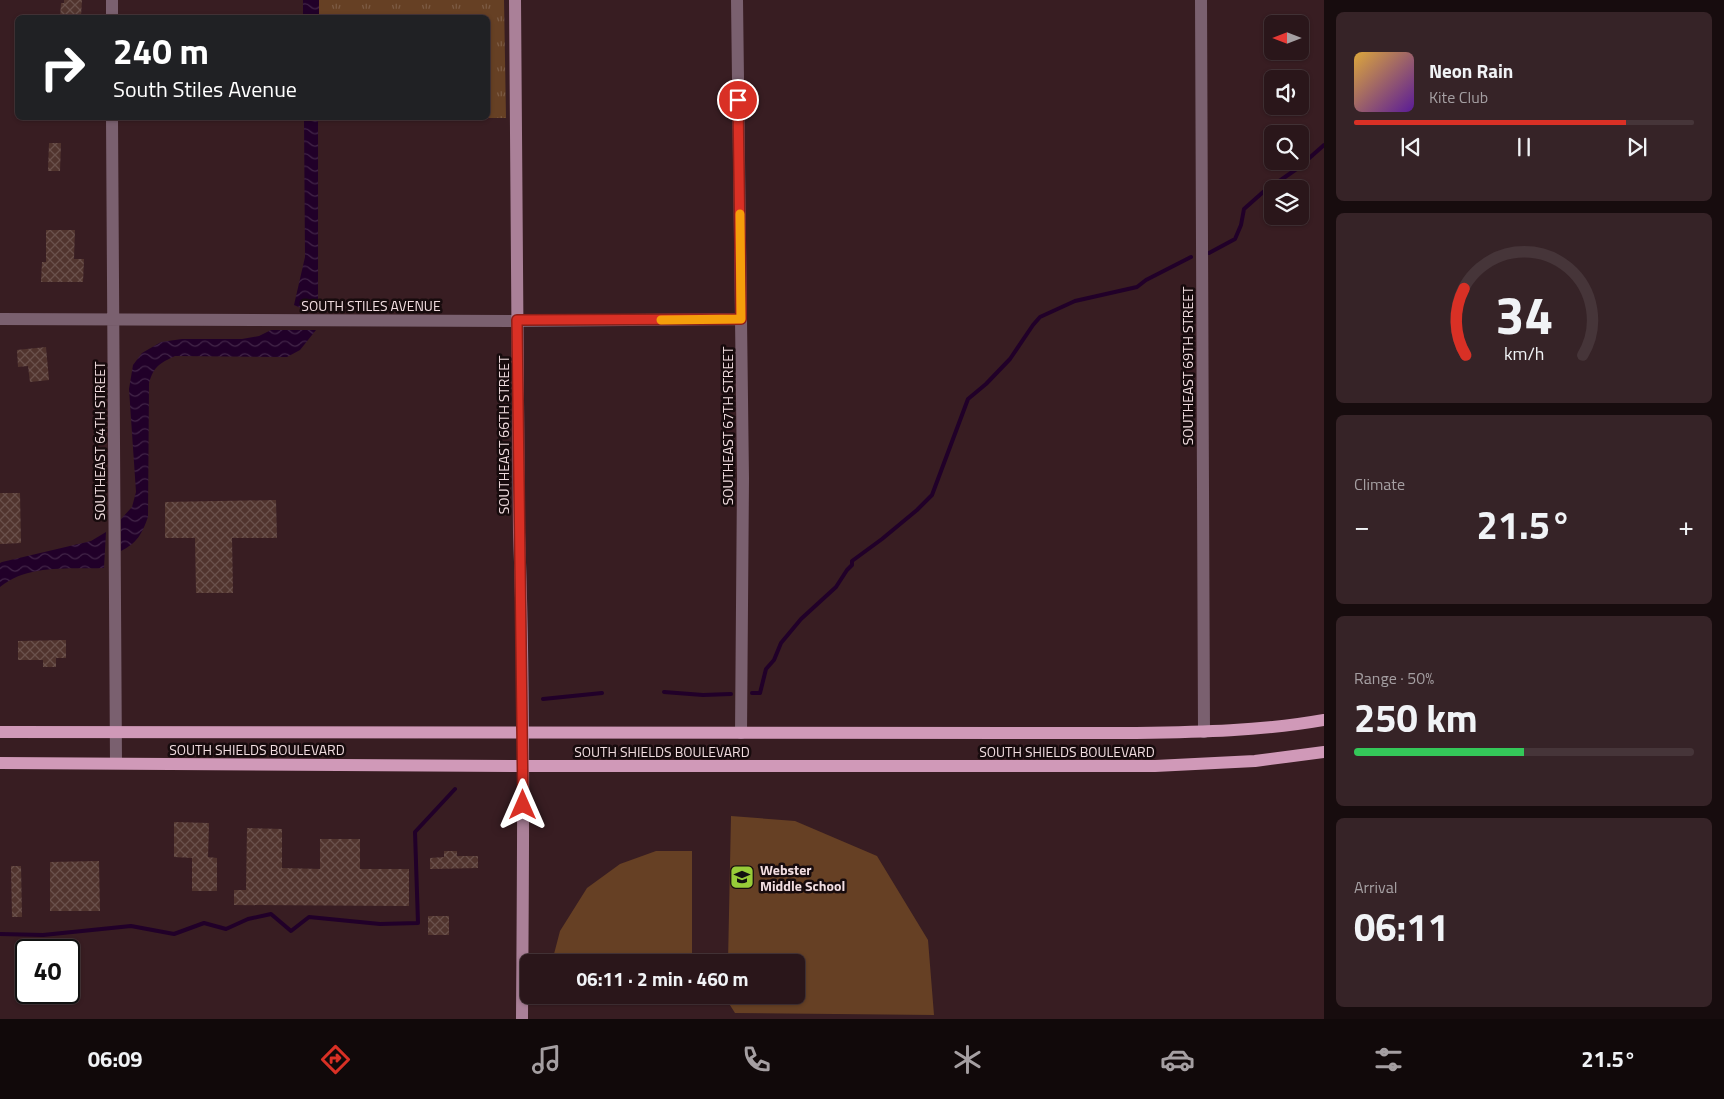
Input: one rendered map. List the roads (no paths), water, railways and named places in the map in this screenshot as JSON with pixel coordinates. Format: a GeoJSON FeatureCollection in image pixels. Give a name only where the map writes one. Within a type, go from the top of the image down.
{"type":"FeatureCollection","features":[{"type":"Feature","properties":{"kind":"main road","name":"SOUTH SHIELDS BOULEVARD"},"geometry":{"type":"LineString","coordinates":[[0,732],[1204,732],[1257,729],[1324,720]]}},
{"type":"Feature","properties":{"kind":"main road","name":"SOUTH SHIELDS BOULEVARD"},"geometry":{"type":"LineString","coordinates":[[0,763],[523,766],[1155,766],[1254,761],[1324,752]]}},
{"type":"Feature","properties":{"kind":"street"},"geometry":{"type":"LineString","coordinates":[[112,0],[112,15]]}},
{"type":"Feature","properties":{"kind":"street","name":"SOUTHEAST 66TH STREET"},"geometry":{"type":"LineString","coordinates":[[515,0],[519,532],[522,600],[523,732],[522,1019]]}},
{"type":"Feature","properties":{"kind":"street","name":"SOUTHEAST 67TH STREET"},"geometry":{"type":"LineString","coordinates":[[737,0],[743,478],[741,733]]}},
{"type":"Feature","properties":{"kind":"street","name":"SOUTHEAST 69TH STREET"},"geometry":{"type":"LineString","coordinates":[[1201,0],[1204,732]]}},
{"type":"Feature","properties":{"kind":"street","name":"SOUTHEAST 64TH STREET"},"geometry":{"type":"LineString","coordinates":[[112,120],[116,763]]}},
{"type":"Feature","properties":{"kind":"street","name":"SOUTH STILES AVENUE"},"geometry":{"type":"LineString","coordinates":[[0,319],[741,319]]}},
{"type":"Feature","properties":{"kind":"water"},"geometry":{"type":"Polygon","coordinates":[[[303,0],[319,0],[319,15],[303,15],[303,0]]]}},
{"type":"Feature","properties":{"kind":"water"},"geometry":{"type":"Polygon","coordinates":[[[304,120],[318,120],[318,309],[303,309],[294,305],[305,257],[304,120]]]}},
{"type":"Feature","properties":{"kind":"water"},"geometry":{"type":"Polygon","coordinates":[[[271,330],[316,330],[300,350],[287,357],[175,356],[155,369],[149,383],[148,517],[138,537],[131,545],[121,551],[121,519],[132,507],[136,492],[129,389],[133,365],[142,353],[161,342],[182,339],[242,339],[259,336],[271,330]]]}},
{"type":"Feature","properties":{"kind":"water"},"geometry":{"type":"Polygon","coordinates":[[[106,532],[104,568],[63,568],[36,571],[23,574],[0,587],[0,563],[91,541],[106,532]]]}},
{"type":"Feature","properties":{"kind":"waterway"},"geometry":{"type":"LineString","coordinates":[[1209,253],[1235,239],[1241,225],[1244,209],[1262,193],[1298,168],[1324,145]]}},
{"type":"Feature","properties":{"kind":"waterway"},"geometry":{"type":"LineString","coordinates":[[752,693],[760,693],[766,669],[774,660],[781,643],[801,619],[836,587],[852,565],[852,561],[882,539],[932,495],[968,399],[986,384],[1010,359],[1040,317],[1075,301],[1137,287],[1146,280],[1191,257]]}},
{"type":"Feature","properties":{"kind":"waterway"},"geometry":{"type":"LineString","coordinates":[[664,692],[703,695],[731,694]]}},
{"type":"Feature","properties":{"kind":"waterway"},"geometry":{"type":"LineString","coordinates":[[543,699],[602,693]]}},
{"type":"Feature","properties":{"kind":"waterway"},"geometry":{"type":"LineString","coordinates":[[0,934],[43,935],[131,926],[174,934],[204,923],[226,929],[248,919],[271,914],[291,931],[309,917],[380,924],[418,923],[415,832],[455,789]]}},
{"type":"Feature","properties":{"kind":"place","name":"Webster Middle School"},"geometry":{"type":"Point","coordinates":[742,877]}}]}
